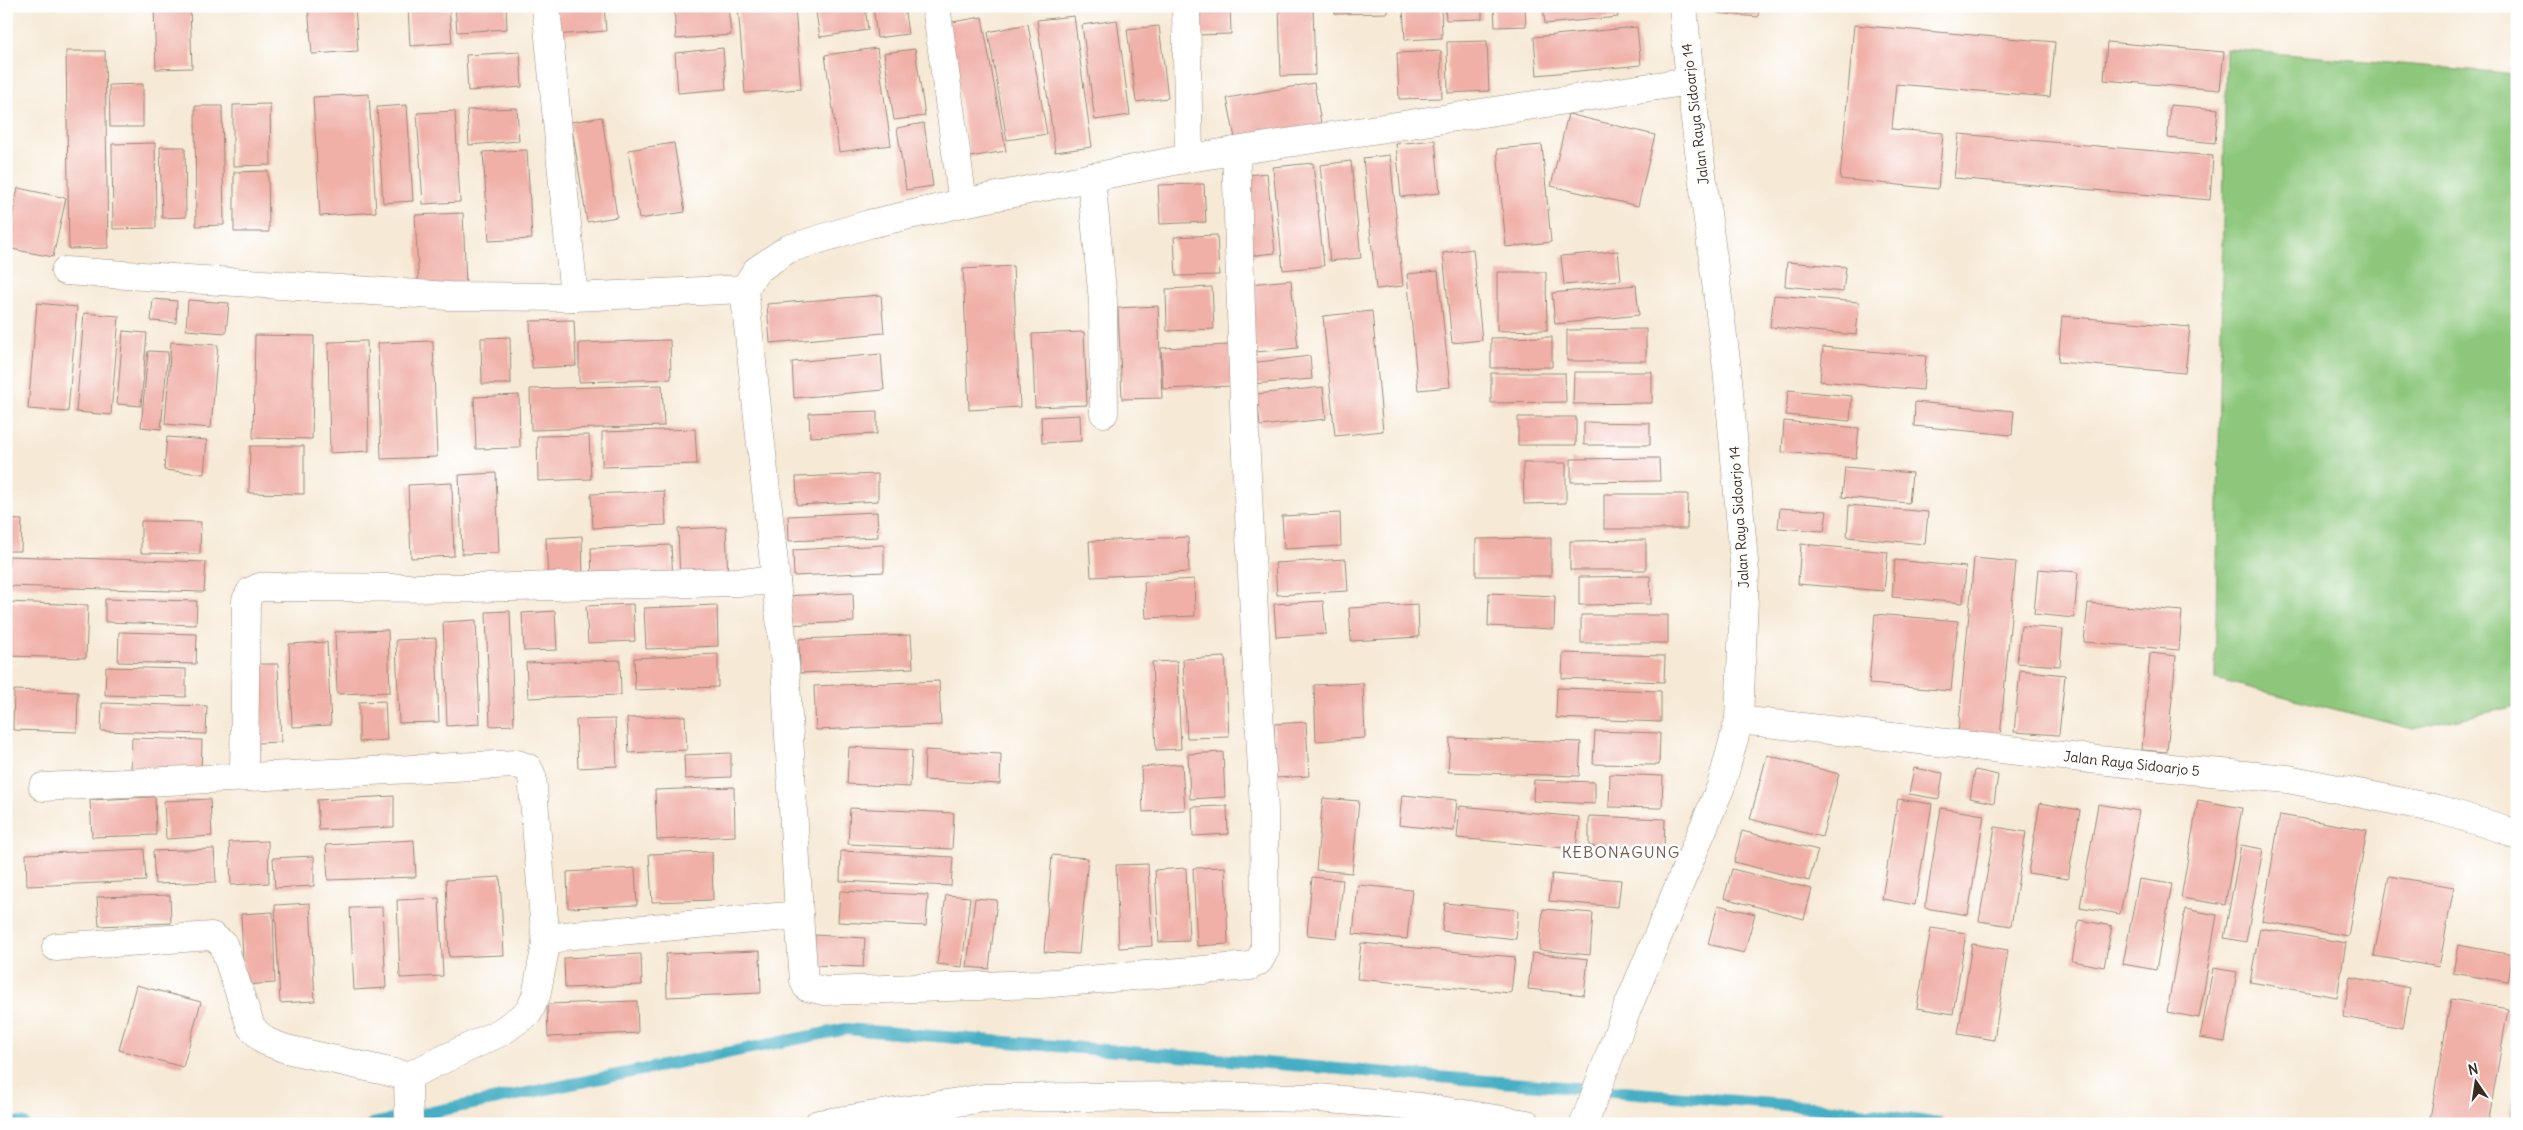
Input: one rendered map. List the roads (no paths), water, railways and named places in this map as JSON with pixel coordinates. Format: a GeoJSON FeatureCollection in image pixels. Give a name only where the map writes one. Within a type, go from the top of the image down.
{"type":"FeatureCollection","features":[{"type":"Feature","properties":{"kind":"street"},"geometry":{"type":"LineString","coordinates":[[546,6],[574,297]]}},
{"type":"Feature","properties":{"kind":"street"},"geometry":{"type":"LineString","coordinates":[[936,6],[963,203]]}},
{"type":"Feature","properties":{"kind":"street"},"geometry":{"type":"LineString","coordinates":[[1186,6],[1189,158]]}},
{"type":"Feature","properties":{"kind":"street","name":"Jalan Raya Sidoarjo 14"},"geometry":{"type":"LineString","coordinates":[[1587,1116],[1627,1009],[1721,786],[1739,720],[1745,573],[1727,368],[1682,6]]}},
{"type":"Feature","properties":{"kind":"street"},"geometry":{"type":"LineString","coordinates":[[1236,151],[1245,436],[1264,810],[1266,950],[1259,961],[1250,966],[1157,975],[1041,984],[819,990],[807,987],[804,982],[799,915],[785,664],[744,289],[757,270],[788,249],[869,224],[1091,176],[1189,158],[1690,81]]}},
{"type":"Feature","properties":{"kind":"street"},"geometry":{"type":"LineString","coordinates":[[1091,176],[1103,302],[1104,413]]}},
{"type":"Feature","properties":{"kind":"street"},"geometry":{"type":"LineString","coordinates":[[65,271],[449,296],[574,297],[744,289]]}},
{"type":"Feature","properties":{"kind":"street"},"geometry":{"type":"LineString","coordinates":[[244,777],[246,600],[251,590],[260,587],[471,588],[776,581]]}},
{"type":"Feature","properties":{"kind":"street","name":"Jalan Raya Sidoarjo 5"},"geometry":{"type":"LineString","coordinates":[[1739,720],[2179,769],[2288,778],[2438,809],[2503,829],[2517,836]]}},
{"type":"Feature","properties":{"kind":"street"},"geometry":{"type":"LineString","coordinates":[[43,787],[517,764],[528,768],[532,776],[546,944],[536,996],[529,1012],[501,1032],[408,1076],[286,1049],[265,1041],[251,1027],[223,944],[212,936],[56,947]]}},
{"type":"Feature","properties":{"kind":"street"},"geometry":{"type":"LineString","coordinates":[[546,944],[563,936],[577,934],[799,915]]}},
{"type":"Feature","properties":{"kind":"street"},"geometry":{"type":"LineString","coordinates":[[408,1076],[409,1115]]}},
{"type":"Feature","properties":{"kind":"street"},"geometry":{"type":"LineString","coordinates":[[818,1124],[984,1098],[1184,1096],[1318,1098],[1421,1107],[1526,1124]]}},
{"type":"Feature","properties":{"kind":"waterway"},"geometry":{"type":"LineString","coordinates":[[372,1124],[846,1029],[1846,1110],[1940,1124]]}},
{"type":"Feature","properties":{"kind":"waterway"},"geometry":{"type":"LineString","coordinates":[[6,1121],[24,1124]]}},
{"type":"Feature","properties":{"kind":"district","name":"KEBONAGUNG"},"geometry":{"type":"Point","coordinates":[1621,852]}}]}
